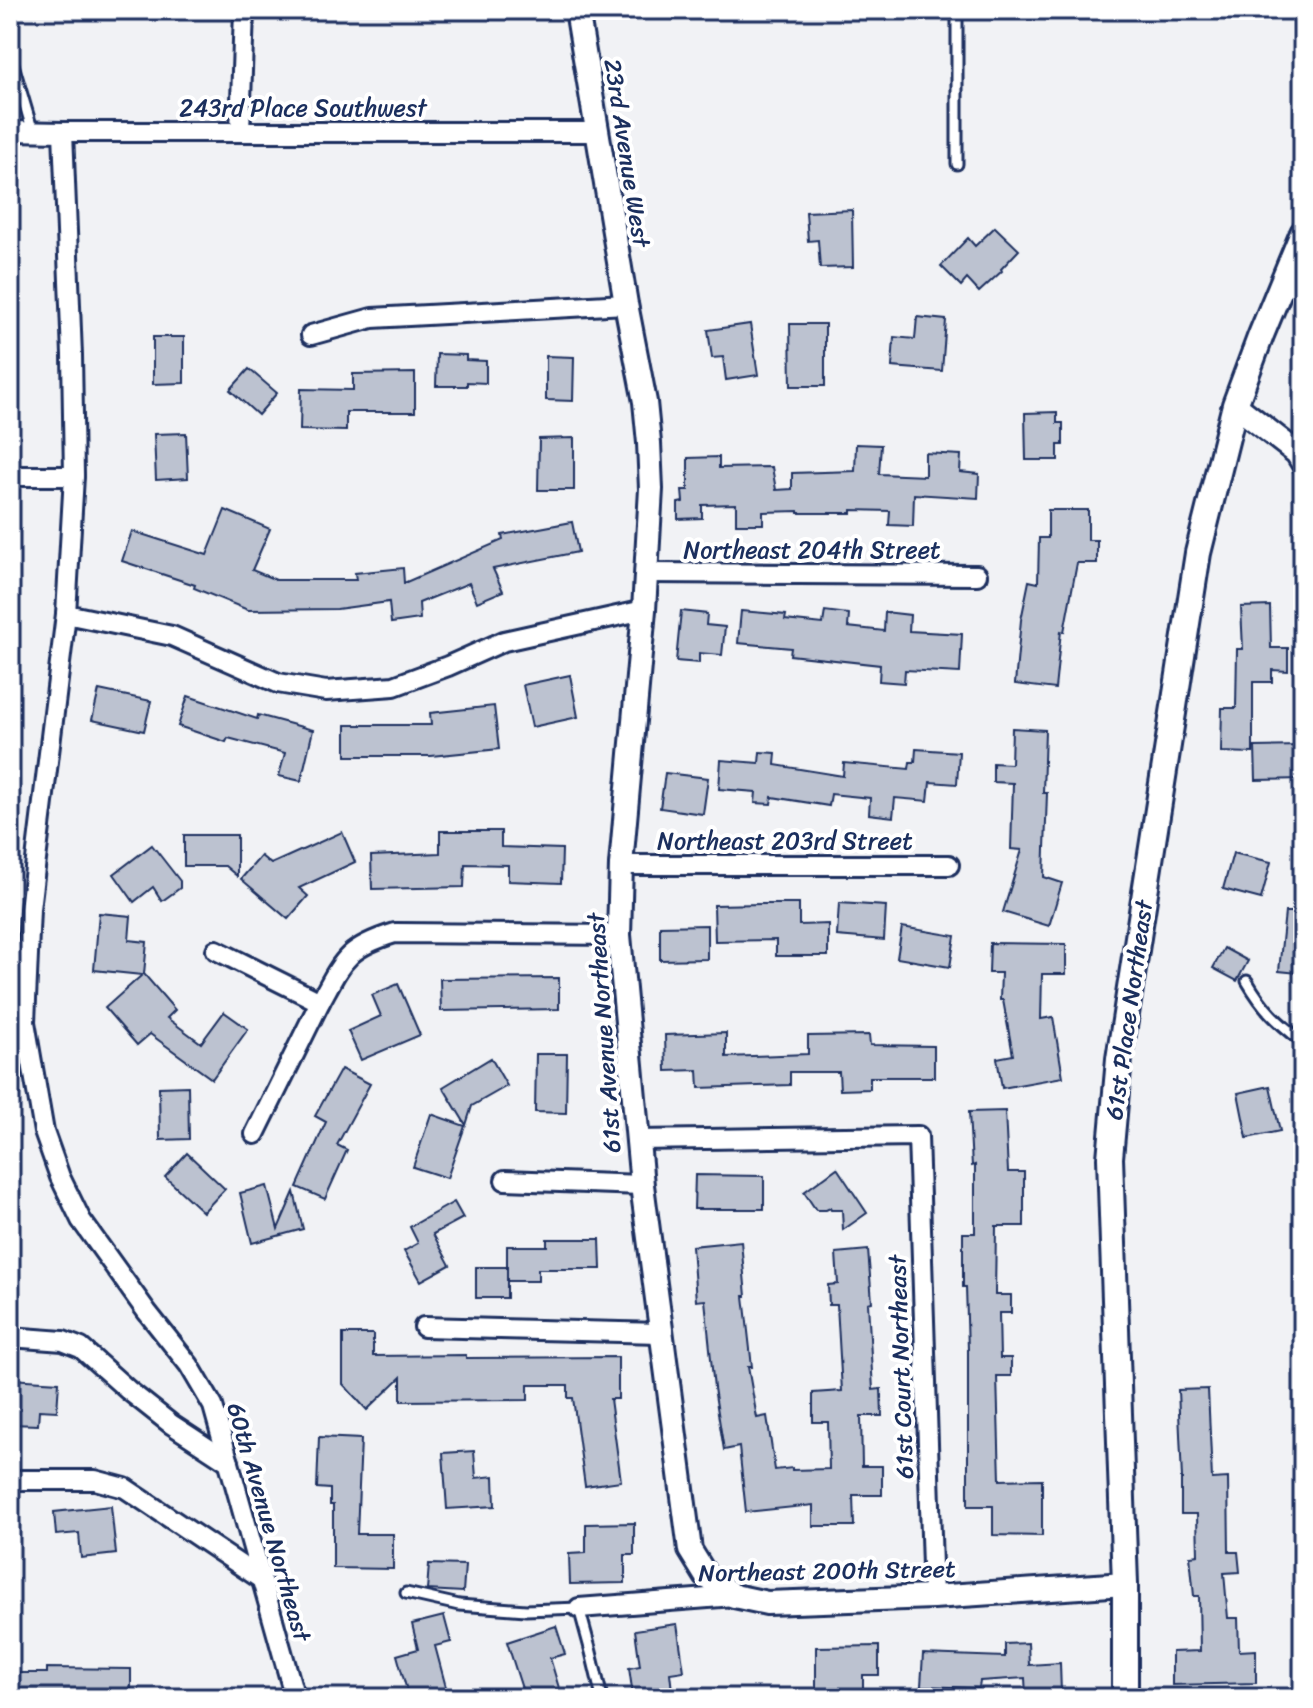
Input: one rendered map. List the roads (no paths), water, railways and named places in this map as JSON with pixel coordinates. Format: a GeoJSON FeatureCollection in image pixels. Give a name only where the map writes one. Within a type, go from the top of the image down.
{"type":"FeatureCollection","features":[{"type":"Feature","properties":{"kind":"main road","name":"61st Place Northeast"},"geometry":{"type":"LineString","coordinates":[[1125,1698],[1125,1584],[1110,1158],[1119,1059],[1198,553],[1235,405],[1303,233]]}},
{"type":"Feature","properties":{"kind":"street"},"geometry":{"type":"LineString","coordinates":[[240,132],[244,10]]}},
{"type":"Feature","properties":{"kind":"street","name":"23rd Avenue West"},"geometry":{"type":"LineString","coordinates":[[577,10],[626,304]]}},
{"type":"Feature","properties":{"kind":"street","name":"243rd Place Southwest"},"geometry":{"type":"LineString","coordinates":[[10,131],[596,132]]}},
{"type":"Feature","properties":{"kind":"street","name":"60th Avenue Northeast"},"geometry":{"type":"LineString","coordinates":[[63,132],[74,476],[66,614],[17,1022],[44,1132],[60,1177],[81,1220],[189,1365],[213,1406],[295,1698]]}},
{"type":"Feature","properties":{"kind":"street"},"geometry":{"type":"LineString","coordinates":[[311,335],[372,318],[626,304]]}},
{"type":"Feature","properties":{"kind":"street","name":"61st Avenue Northeast"},"geometry":{"type":"LineString","coordinates":[[626,304],[645,402],[651,489],[644,610],[621,865],[619,935],[642,1185],[690,1550],[706,1576],[734,1596]]}},
{"type":"Feature","properties":{"kind":"street"},"geometry":{"type":"LineString","coordinates":[[1235,405],[1297,453],[1303,463]]}},
{"type":"Feature","properties":{"kind":"street"},"geometry":{"type":"LineString","coordinates":[[10,476],[74,476]]}},
{"type":"Feature","properties":{"kind":"street","name":"Northeast 204th Street"},"geometry":{"type":"LineString","coordinates":[[646,573],[977,575]]}},
{"type":"Feature","properties":{"kind":"street"},"geometry":{"type":"LineString","coordinates":[[66,614],[172,636],[278,683],[326,691],[394,686],[504,641],[644,610]]}},
{"type":"Feature","properties":{"kind":"street","name":"Northeast 203rd Street"},"geometry":{"type":"LineString","coordinates":[[621,865],[949,865]]}},
{"type":"Feature","properties":{"kind":"street"},"geometry":{"type":"LineString","coordinates":[[255,1134],[344,959],[368,941],[395,933],[619,935]]}},
{"type":"Feature","properties":{"kind":"street"},"geometry":{"type":"LineString","coordinates":[[216,950],[320,1002]]}},
{"type":"Feature","properties":{"kind":"street","name":"61st Court Northeast"},"geometry":{"type":"LineString","coordinates":[[638,1140],[918,1136],[933,1597]]}},
{"type":"Feature","properties":{"kind":"street"},"geometry":{"type":"LineString","coordinates":[[505,1180],[642,1185]]}},
{"type":"Feature","properties":{"kind":"street"},"geometry":{"type":"LineString","coordinates":[[424,1327],[661,1333]]}},
{"type":"Feature","properties":{"kind":"street"},"geometry":{"type":"LineString","coordinates":[[10,1337],[63,1341],[81,1348],[171,1424],[229,1462]]}},
{"type":"Feature","properties":{"kind":"street"},"geometry":{"type":"LineString","coordinates":[[10,1480],[95,1480],[125,1488],[261,1579]]}},
{"type":"Feature","properties":{"kind":"street","name":"Northeast 200th Street"},"geometry":{"type":"LineString","coordinates":[[579,1608],[734,1596],[767,1603],[933,1597],[1125,1584]]}},
{"type":"Feature","properties":{"kind":"lane"},"geometry":{"type":"LineString","coordinates":[[957,10],[957,164]]}},
{"type":"Feature","properties":{"kind":"lane"},"geometry":{"type":"LineString","coordinates":[[10,54],[33,132]]}},
{"type":"Feature","properties":{"kind":"lane"},"geometry":{"type":"LineString","coordinates":[[1247,981],[1261,1004],[1303,1042]]}},
{"type":"Feature","properties":{"kind":"lane"},"geometry":{"type":"LineString","coordinates":[[406,1593],[459,1605],[526,1610],[579,1608],[602,1698]]}}]}
